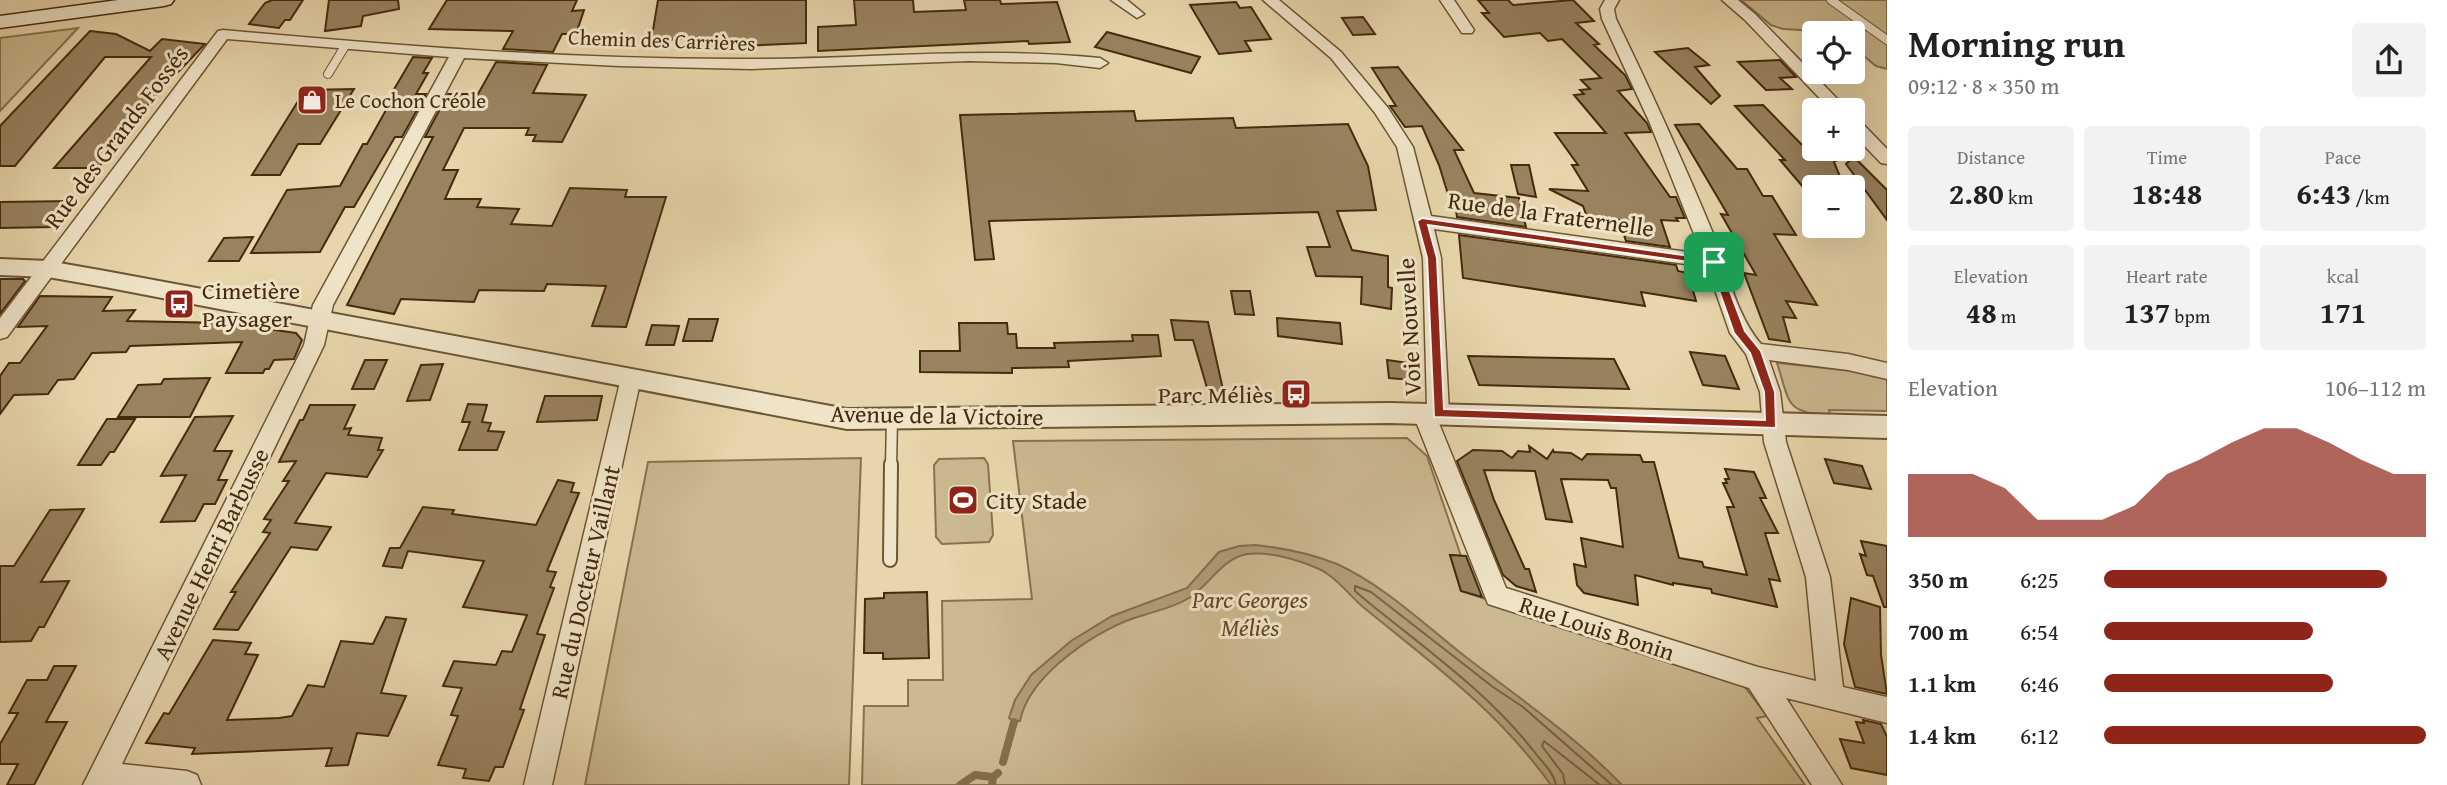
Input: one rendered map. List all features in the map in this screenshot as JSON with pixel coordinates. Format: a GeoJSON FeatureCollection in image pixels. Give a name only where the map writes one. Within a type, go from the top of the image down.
{"type":"FeatureCollection","features":[{"type":"Feature","properties":{"kind":"main road"},"geometry":{"type":"LineString","coordinates":[[0,22],[164,0]]}},
{"type":"Feature","properties":{"kind":"street"},"geometry":{"type":"LineString","coordinates":[[1118,0],[1137,14]]}},
{"type":"Feature","properties":{"kind":"street","name":"Voie Nouvelle"},"geometry":{"type":"LineString","coordinates":[[1270,0],[1336,55],[1399,136],[1409,158],[1432,258],[1431,414]]}},
{"type":"Feature","properties":{"kind":"street"},"geometry":{"type":"LineString","coordinates":[[1447,0],[1467,30]]}},
{"type":"Feature","properties":{"kind":"street"},"geometry":{"type":"LineString","coordinates":[[1612,0],[1607,9],[1609,19],[1657,121],[1740,333],[1755,351],[1770,392],[1772,425],[1818,577],[1831,696]]}},
{"type":"Feature","properties":{"kind":"street"},"geometry":{"type":"LineString","coordinates":[[1729,0],[1750,17],[1828,98]]}},
{"type":"Feature","properties":{"kind":"street","name":"Chemin des Carrières"},"geometry":{"type":"LineString","coordinates":[[223,34],[458,54],[692,64],[786,64],[1017,55],[1100,64]]}},
{"type":"Feature","properties":{"kind":"street","name":"Rue des Grands Fossés"},"geometry":{"type":"LineString","coordinates":[[0,332],[223,34]]}},
{"type":"Feature","properties":{"kind":"street","name":"Avenue Henri Barbusse"},"geometry":{"type":"LineString","coordinates":[[99,780],[314,345],[323,305],[458,54]]}},
{"type":"Feature","properties":{"kind":"street"},"geometry":{"type":"LineString","coordinates":[[1865,136],[1887,159]]}},
{"type":"Feature","properties":{"kind":"street","name":"Rue de la Fraternelle"},"geometry":{"type":"LineString","coordinates":[[1422,221],[1714,262]]}},
{"type":"Feature","properties":{"kind":"street","name":"Avenue de la Victoire"},"geometry":{"type":"LineString","coordinates":[[0,267],[48,269],[848,418],[1431,414],[1887,427]]}},
{"type":"Feature","properties":{"kind":"street"},"geometry":{"type":"LineString","coordinates":[[1755,351],[1848,362],[1887,371]]}},
{"type":"Feature","properties":{"kind":"street","name":"Rue du Docteur Vaillant"},"geometry":{"type":"LineString","coordinates":[[538,785],[631,378]]}},
{"type":"Feature","properties":{"kind":"street","name":"Rue Louis Bonin"},"geometry":{"type":"LineString","coordinates":[[1431,414],[1497,596],[1758,679],[1887,710]]}},
{"type":"Feature","properties":{"kind":"street"},"geometry":{"type":"LineString","coordinates":[[1758,679],[1828,785]]}},
{"type":"Feature","properties":{"kind":"street"},"geometry":{"type":"LineString","coordinates":[[99,780],[187,785]]}},
{"type":"Feature","properties":{"kind":"lane"},"geometry":{"type":"LineString","coordinates":[[1831,0],[1887,40]]}},
{"type":"Feature","properties":{"kind":"lane"},"geometry":{"type":"LineString","coordinates":[[328,74],[345,46]]}},
{"type":"Feature","properties":{"kind":"lane"},"geometry":{"type":"LineString","coordinates":[[890,560],[892,418]]}},
{"type":"Feature","properties":{"kind":"green space"},"geometry":{"type":"Polygon","coordinates":[[[1741,0],[1887,0],[1887,69],[1876,66],[1865,57],[1865,21],[1802,21],[1802,30],[1771,25],[1741,0]]]}},
{"type":"Feature","properties":{"kind":"green space"},"geometry":{"type":"Polygon","coordinates":[[[78,28],[0,111],[0,38],[78,28]]]}},
{"type":"Feature","properties":{"kind":"green space"},"geometry":{"type":"Polygon","coordinates":[[[1777,363],[1863,372],[1887,378],[1887,411],[1829,410],[1830,415],[1805,412],[1797,408],[1788,397],[1777,363]]]}},
{"type":"Feature","properties":{"kind":"green space","name":"Parc Georges Méliès"},"geometry":{"type":"Polygon","coordinates":[[[1407,438],[1427,456],[1461,556],[1450,555],[1461,591],[1741,682],[1767,716],[1757,718],[1805,785],[862,785],[864,706],[908,706],[908,680],[943,680],[942,601],[1032,599],[1013,441],[1407,438]]]}},
{"type":"Feature","properties":{"kind":"green space"},"geometry":{"type":"Polygon","coordinates":[[[861,458],[849,785],[585,785],[648,462],[861,458]]]}},
{"type":"Feature","properties":{"kind":"green space","name":"City Stade"},"geometry":{"type":"Polygon","coordinates":[[[984,458],[988,464],[993,535],[989,542],[942,544],[936,537],[934,465],[939,459],[984,458]]]}},
{"type":"Feature","properties":{"kind":"water"},"geometry":{"type":"Polygon","coordinates":[[[1255,545],[1317,557],[1337,564],[1370,583],[1565,733],[1622,785],[1551,785],[1487,711],[1363,607],[1331,576],[1302,562],[1265,554],[1238,557],[1184,601],[1127,621],[1088,641],[1069,654],[1037,686],[1026,703],[1020,721],[1014,722],[1009,718],[1015,700],[1031,675],[1071,641],[1112,616],[1187,588],[1219,552],[1255,545]]]}},
{"type":"Feature","properties":{"kind":"building"},"geometry":{"type":"Polygon","coordinates":[[[272,0],[303,0],[290,20],[285,20],[279,28],[249,24],[265,3],[272,0]]]}},
{"type":"Feature","properties":{"kind":"building"},"geometry":{"type":"Polygon","coordinates":[[[329,0],[398,0],[399,9],[363,16],[361,26],[325,31],[329,0]]]}},
{"type":"Feature","properties":{"kind":"building"},"geometry":{"type":"Polygon","coordinates":[[[447,0],[577,0],[572,11],[584,10],[576,34],[562,34],[553,52],[503,49],[513,31],[429,29],[447,0]]]}},
{"type":"Feature","properties":{"kind":"building"},"geometry":{"type":"Polygon","coordinates":[[[658,0],[806,0],[806,43],[696,48],[698,37],[651,42],[658,0]]]}},
{"type":"Feature","properties":{"kind":"building"},"geometry":{"type":"Polygon","coordinates":[[[854,0],[913,0],[914,12],[966,10],[964,0],[1000,0],[1001,4],[1057,2],[1070,42],[1029,44],[1028,41],[818,51],[818,27],[856,25],[854,0]]]}},
{"type":"Feature","properties":{"kind":"building"},"geometry":{"type":"Polygon","coordinates":[[[1478,0],[1508,0],[1513,5],[1573,0],[1594,21],[1576,23],[1599,44],[1594,45],[1625,75],[1632,89],[1618,91],[1647,123],[1651,132],[1625,133],[1670,197],[1676,197],[1685,218],[1676,218],[1678,221],[1661,220],[1670,247],[1626,241],[1619,220],[1587,217],[1583,206],[1549,189],[1588,191],[1572,165],[1578,165],[1555,133],[1606,133],[1574,95],[1584,94],[1580,90],[1590,89],[1581,80],[1601,78],[1562,39],[1548,41],[1540,33],[1504,37],[1482,13],[1489,13],[1478,0]]]}},
{"type":"Feature","properties":{"kind":"building"},"geometry":{"type":"Polygon","coordinates":[[[1236,2],[1240,8],[1251,7],[1271,39],[1245,41],[1251,51],[1219,54],[1190,5],[1236,2]]]}},
{"type":"Feature","properties":{"kind":"building"},"geometry":{"type":"Polygon","coordinates":[[[1363,17],[1375,34],[1353,35],[1342,18],[1363,17]]]}},
{"type":"Feature","properties":{"kind":"building"},"geometry":{"type":"Polygon","coordinates":[[[90,31],[116,34],[150,51],[162,39],[205,44],[155,96],[98,168],[54,168],[151,57],[105,57],[15,166],[0,166],[0,126],[90,31]]]}},
{"type":"Feature","properties":{"kind":"building"},"geometry":{"type":"Polygon","coordinates":[[[1107,32],[1200,57],[1191,73],[1095,47],[1107,32]]]}},
{"type":"Feature","properties":{"kind":"building"},"geometry":{"type":"Polygon","coordinates":[[[1688,48],[1709,65],[1695,67],[1720,96],[1711,104],[1655,52],[1688,48]]]}},
{"type":"Feature","properties":{"kind":"building"},"geometry":{"type":"Polygon","coordinates":[[[413,57],[432,58],[423,73],[428,73],[416,94],[426,94],[402,137],[395,137],[354,207],[345,207],[320,252],[251,253],[287,190],[340,186],[363,144],[367,144],[390,103],[386,103],[413,57]]]}},
{"type":"Feature","properties":{"kind":"building"},"geometry":{"type":"Polygon","coordinates":[[[1780,60],[1796,77],[1780,78],[1792,89],[1766,90],[1738,62],[1780,60]]]}},
{"type":"Feature","properties":{"kind":"building"},"geometry":{"type":"Polygon","coordinates":[[[496,62],[547,65],[533,93],[586,95],[562,142],[533,141],[536,135],[526,135],[529,128],[464,128],[443,170],[458,170],[445,199],[481,199],[477,207],[519,209],[511,224],[552,226],[570,188],[627,190],[625,197],[666,197],[626,327],[592,326],[606,286],[547,284],[544,291],[479,290],[474,302],[401,299],[394,314],[347,305],[433,137],[425,137],[448,94],[478,94],[496,62]]]}},
{"type":"Feature","properties":{"kind":"building"},"geometry":{"type":"Polygon","coordinates":[[[1398,67],[1463,150],[1454,150],[1474,193],[1519,198],[1526,227],[1457,217],[1455,204],[1451,204],[1439,165],[1422,126],[1405,127],[1390,106],[1396,106],[1372,68],[1398,67]]]}},
{"type":"Feature","properties":{"kind":"building"},"geometry":{"type":"Polygon","coordinates":[[[354,89],[320,144],[298,144],[280,175],[252,175],[305,90],[354,89]]]}},
{"type":"Feature","properties":{"kind":"building"},"geometry":{"type":"Polygon","coordinates":[[[1763,105],[1802,145],[1802,161],[1836,161],[1839,175],[1802,175],[1802,186],[1780,160],[1785,160],[1735,106],[1763,105]]]}},
{"type":"Feature","properties":{"kind":"building"},"geometry":{"type":"Polygon","coordinates":[[[1134,111],[1136,121],[1233,118],[1236,128],[1348,124],[1368,166],[1376,210],[1337,211],[1352,250],[1388,256],[1388,287],[1392,288],[1391,309],[1361,304],[1362,277],[1316,276],[1307,247],[1330,247],[1318,212],[989,221],[994,259],[975,260],[960,115],[1134,111]]]}},
{"type":"Feature","properties":{"kind":"building"},"geometry":{"type":"Polygon","coordinates":[[[1699,124],[1737,169],[1747,169],[1763,196],[1772,196],[1796,235],[1774,234],[1817,305],[1786,301],[1796,318],[1783,317],[1790,342],[1769,339],[1744,273],[1756,275],[1721,214],[1728,215],[1675,125],[1699,124]]]}},
{"type":"Feature","properties":{"kind":"building"},"geometry":{"type":"Polygon","coordinates":[[[1858,161],[1887,190],[1887,220],[1865,190],[1865,175],[1854,175],[1846,164],[1858,161]]]}},
{"type":"Feature","properties":{"kind":"building"},"geometry":{"type":"Polygon","coordinates":[[[1511,165],[1529,165],[1536,197],[1518,194],[1511,165]]]}},
{"type":"Feature","properties":{"kind":"building"},"geometry":{"type":"Polygon","coordinates":[[[73,201],[53,227],[0,228],[0,202],[73,201]]]}},
{"type":"Feature","properties":{"kind":"building"},"geometry":{"type":"Polygon","coordinates":[[[1459,235],[1676,265],[1678,271],[1688,273],[1696,301],[1641,292],[1645,306],[1463,278],[1459,235]]]}},
{"type":"Feature","properties":{"kind":"building"},"geometry":{"type":"Polygon","coordinates":[[[253,237],[239,261],[209,261],[224,238],[253,237]]]}},
{"type":"Feature","properties":{"kind":"building"},"geometry":{"type":"Polygon","coordinates":[[[0,279],[25,281],[0,314],[0,279]]]}},
{"type":"Feature","properties":{"kind":"building"},"geometry":{"type":"Polygon","coordinates":[[[1231,291],[1250,291],[1254,315],[1235,314],[1231,291]]]}},
{"type":"Feature","properties":{"kind":"building"},"geometry":{"type":"Polygon","coordinates":[[[40,296],[112,297],[103,311],[135,310],[127,321],[227,323],[296,333],[302,340],[294,359],[274,360],[263,373],[226,373],[242,342],[130,346],[126,352],[92,353],[74,379],[58,380],[48,394],[14,395],[0,414],[0,376],[9,363],[20,363],[47,326],[18,327],[40,296]]]}},
{"type":"Feature","properties":{"kind":"building"},"geometry":{"type":"Polygon","coordinates":[[[1277,318],[1340,323],[1342,344],[1278,336],[1277,318]]]}},
{"type":"Feature","properties":{"kind":"building"},"geometry":{"type":"Polygon","coordinates":[[[689,319],[718,319],[712,341],[683,341],[689,319]]]}},
{"type":"Feature","properties":{"kind":"building"},"geometry":{"type":"Polygon","coordinates":[[[1171,320],[1208,322],[1224,394],[1210,398],[1193,340],[1175,340],[1171,320]]]}},
{"type":"Feature","properties":{"kind":"building"},"geometry":{"type":"Polygon","coordinates":[[[959,323],[1007,323],[1008,334],[1016,334],[1017,348],[1055,348],[1054,343],[1133,341],[1132,335],[1158,335],[1161,356],[1068,361],[1069,367],[1012,368],[1012,373],[920,372],[920,351],[960,351],[959,323]]]}},
{"type":"Feature","properties":{"kind":"building"},"geometry":{"type":"Polygon","coordinates":[[[652,325],[679,326],[674,345],[646,345],[652,325]]]}},
{"type":"Feature","properties":{"kind":"building"},"geometry":{"type":"Polygon","coordinates":[[[1690,352],[1725,356],[1739,389],[1703,385],[1690,352]]]}},
{"type":"Feature","properties":{"kind":"building"},"geometry":{"type":"Polygon","coordinates":[[[1468,356],[1614,359],[1629,389],[1479,385],[1468,356]]]}},
{"type":"Feature","properties":{"kind":"building"},"geometry":{"type":"Polygon","coordinates":[[[365,360],[387,360],[374,389],[352,389],[365,360]]]}},
{"type":"Feature","properties":{"kind":"building"},"geometry":{"type":"Polygon","coordinates":[[[1387,360],[1408,363],[1411,380],[1389,378],[1387,360]]]}},
{"type":"Feature","properties":{"kind":"building"},"geometry":{"type":"Polygon","coordinates":[[[443,364],[430,400],[407,401],[421,365],[443,364]]]}},
{"type":"Feature","properties":{"kind":"building"},"geometry":{"type":"Polygon","coordinates":[[[210,378],[190,417],[118,417],[138,385],[161,384],[164,379],[210,378]]]}},
{"type":"Feature","properties":{"kind":"building"},"geometry":{"type":"Polygon","coordinates":[[[545,396],[602,396],[597,420],[537,422],[545,396]]]}},
{"type":"Feature","properties":{"kind":"building"},"geometry":{"type":"Polygon","coordinates":[[[468,404],[487,405],[482,422],[491,423],[488,431],[504,432],[497,450],[459,450],[470,422],[462,422],[468,404]]]}},
{"type":"Feature","properties":{"kind":"building"},"geometry":{"type":"Polygon","coordinates":[[[310,405],[355,405],[344,429],[351,428],[348,435],[382,438],[378,450],[383,450],[367,477],[326,473],[295,523],[331,527],[317,550],[291,547],[238,630],[214,629],[236,592],[231,592],[270,533],[263,532],[271,520],[264,519],[289,481],[283,481],[296,461],[279,462],[310,405]]]}},
{"type":"Feature","properties":{"kind":"building"},"geometry":{"type":"Polygon","coordinates":[[[233,416],[214,451],[232,451],[218,480],[227,480],[215,504],[204,504],[195,521],[161,522],[186,475],[161,476],[195,417],[233,416]]]}},
{"type":"Feature","properties":{"kind":"building"},"geometry":{"type":"Polygon","coordinates":[[[107,419],[135,419],[114,452],[110,452],[101,465],[78,465],[107,419]]]}},
{"type":"Feature","properties":{"kind":"building"},"geometry":{"type":"Polygon","coordinates":[[[1529,446],[1547,459],[1553,450],[1571,453],[1582,460],[1587,454],[1640,455],[1643,462],[1654,462],[1679,558],[1702,562],[1704,567],[1747,575],[1727,507],[1734,507],[1723,483],[1727,483],[1725,479],[1729,479],[1725,469],[1754,472],[1766,498],[1760,498],[1778,533],[1765,533],[1780,581],[1769,579],[1777,607],[1712,593],[1711,589],[1673,585],[1635,575],[1638,605],[1584,593],[1577,585],[1574,564],[1586,567],[1581,538],[1623,547],[1616,488],[1611,488],[1608,480],[1561,479],[1572,522],[1546,519],[1535,471],[1484,470],[1494,500],[1525,569],[1529,569],[1536,592],[1516,586],[1503,575],[1457,461],[1473,450],[1502,451],[1512,458],[1518,451],[1530,452],[1529,446]]]}},
{"type":"Feature","properties":{"kind":"building"},"geometry":{"type":"Polygon","coordinates":[[[1825,459],[1862,466],[1871,489],[1834,483],[1825,459]]]}},
{"type":"Feature","properties":{"kind":"building"},"geometry":{"type":"Polygon","coordinates":[[[558,480],[574,483],[571,492],[579,493],[547,571],[556,572],[550,587],[554,588],[537,634],[545,635],[520,709],[524,710],[503,767],[495,767],[489,781],[463,778],[466,769],[438,765],[458,716],[451,715],[462,688],[443,686],[454,661],[496,665],[502,651],[512,652],[527,615],[463,607],[484,561],[408,551],[402,568],[383,566],[390,548],[400,548],[423,507],[454,510],[452,514],[536,525],[558,480]]]}},
{"type":"Feature","properties":{"kind":"building"},"geometry":{"type":"Polygon","coordinates":[[[84,509],[41,582],[69,581],[44,627],[39,627],[31,641],[0,642],[0,566],[14,566],[50,510],[84,509]]]}},
{"type":"Feature","properties":{"kind":"building"},"geometry":{"type":"Polygon","coordinates":[[[1861,541],[1887,546],[1887,607],[1884,607],[1873,576],[1867,575],[1860,554],[1866,556],[1861,541]]]}},
{"type":"Feature","properties":{"kind":"building"},"geometry":{"type":"Polygon","coordinates":[[[1450,555],[1466,556],[1482,597],[1461,591],[1450,555]]]}},
{"type":"Feature","properties":{"kind":"building"},"geometry":{"type":"Polygon","coordinates":[[[927,592],[929,658],[883,659],[883,653],[864,653],[865,599],[884,598],[884,593],[927,592]]]}},
{"type":"Feature","properties":{"kind":"building"},"geometry":{"type":"Polygon","coordinates":[[[1851,598],[1880,607],[1881,655],[1887,694],[1855,687],[1844,644],[1851,598]]]}},
{"type":"Feature","properties":{"kind":"building"},"geometry":{"type":"Polygon","coordinates":[[[386,617],[406,619],[381,693],[406,696],[388,736],[357,733],[348,765],[326,766],[332,748],[192,754],[195,748],[146,743],[164,713],[169,714],[213,640],[251,643],[245,654],[258,655],[227,720],[279,718],[292,716],[308,685],[324,687],[341,641],[373,644],[386,617]]]}},
{"type":"Feature","properties":{"kind":"building"},"geometry":{"type":"Polygon","coordinates":[[[54,666],[76,666],[46,722],[67,722],[34,785],[7,785],[18,764],[0,764],[0,744],[18,713],[9,713],[27,680],[47,680],[54,666]]]}},
{"type":"Feature","properties":{"kind":"building"},"geometry":{"type":"Polygon","coordinates":[[[1863,720],[1881,724],[1887,737],[1887,775],[1851,768],[1840,739],[1864,743],[1856,722],[1864,723],[1863,720]]]}},
{"type":"Feature","properties":{"kind":"waterway"},"geometry":{"type":"LineString","coordinates":[[1003,762],[1014,722]]}},
{"type":"Feature","properties":{"kind":"waterway"},"geometry":{"type":"LineString","coordinates":[[993,777],[998,773]]}},
{"type":"Feature","properties":{"kind":"waterway"},"geometry":{"type":"LineString","coordinates":[[960,785],[975,775],[993,777]]}},
{"type":"Feature","properties":{"kind":"waterway"},"geometry":{"type":"LineString","coordinates":[[992,785],[993,777]]}},
{"type":"Feature","properties":{"kind":"place","name":"Le Cochon Créole"},"geometry":{"type":"Point","coordinates":[312,100]}},
{"type":"Feature","properties":{"kind":"place","name":"Cimetière Paysager"},"geometry":{"type":"Point","coordinates":[179,304]}},
{"type":"Feature","properties":{"kind":"place","name":"Parc Méliès"},"geometry":{"type":"Point","coordinates":[1296,394]}},
{"type":"Feature","properties":{"kind":"place","name":"City Stade"},"geometry":{"type":"Point","coordinates":[963,500]}},
{"type":"Feature","properties":{"kind":"route"},"geometry":{"type":"LineString","coordinates":[[1422,221],[1714,262],[1740,333],[1755,351],[1770,392],[1772,425],[1438,413],[1432,258],[1422,221]]}}]}
